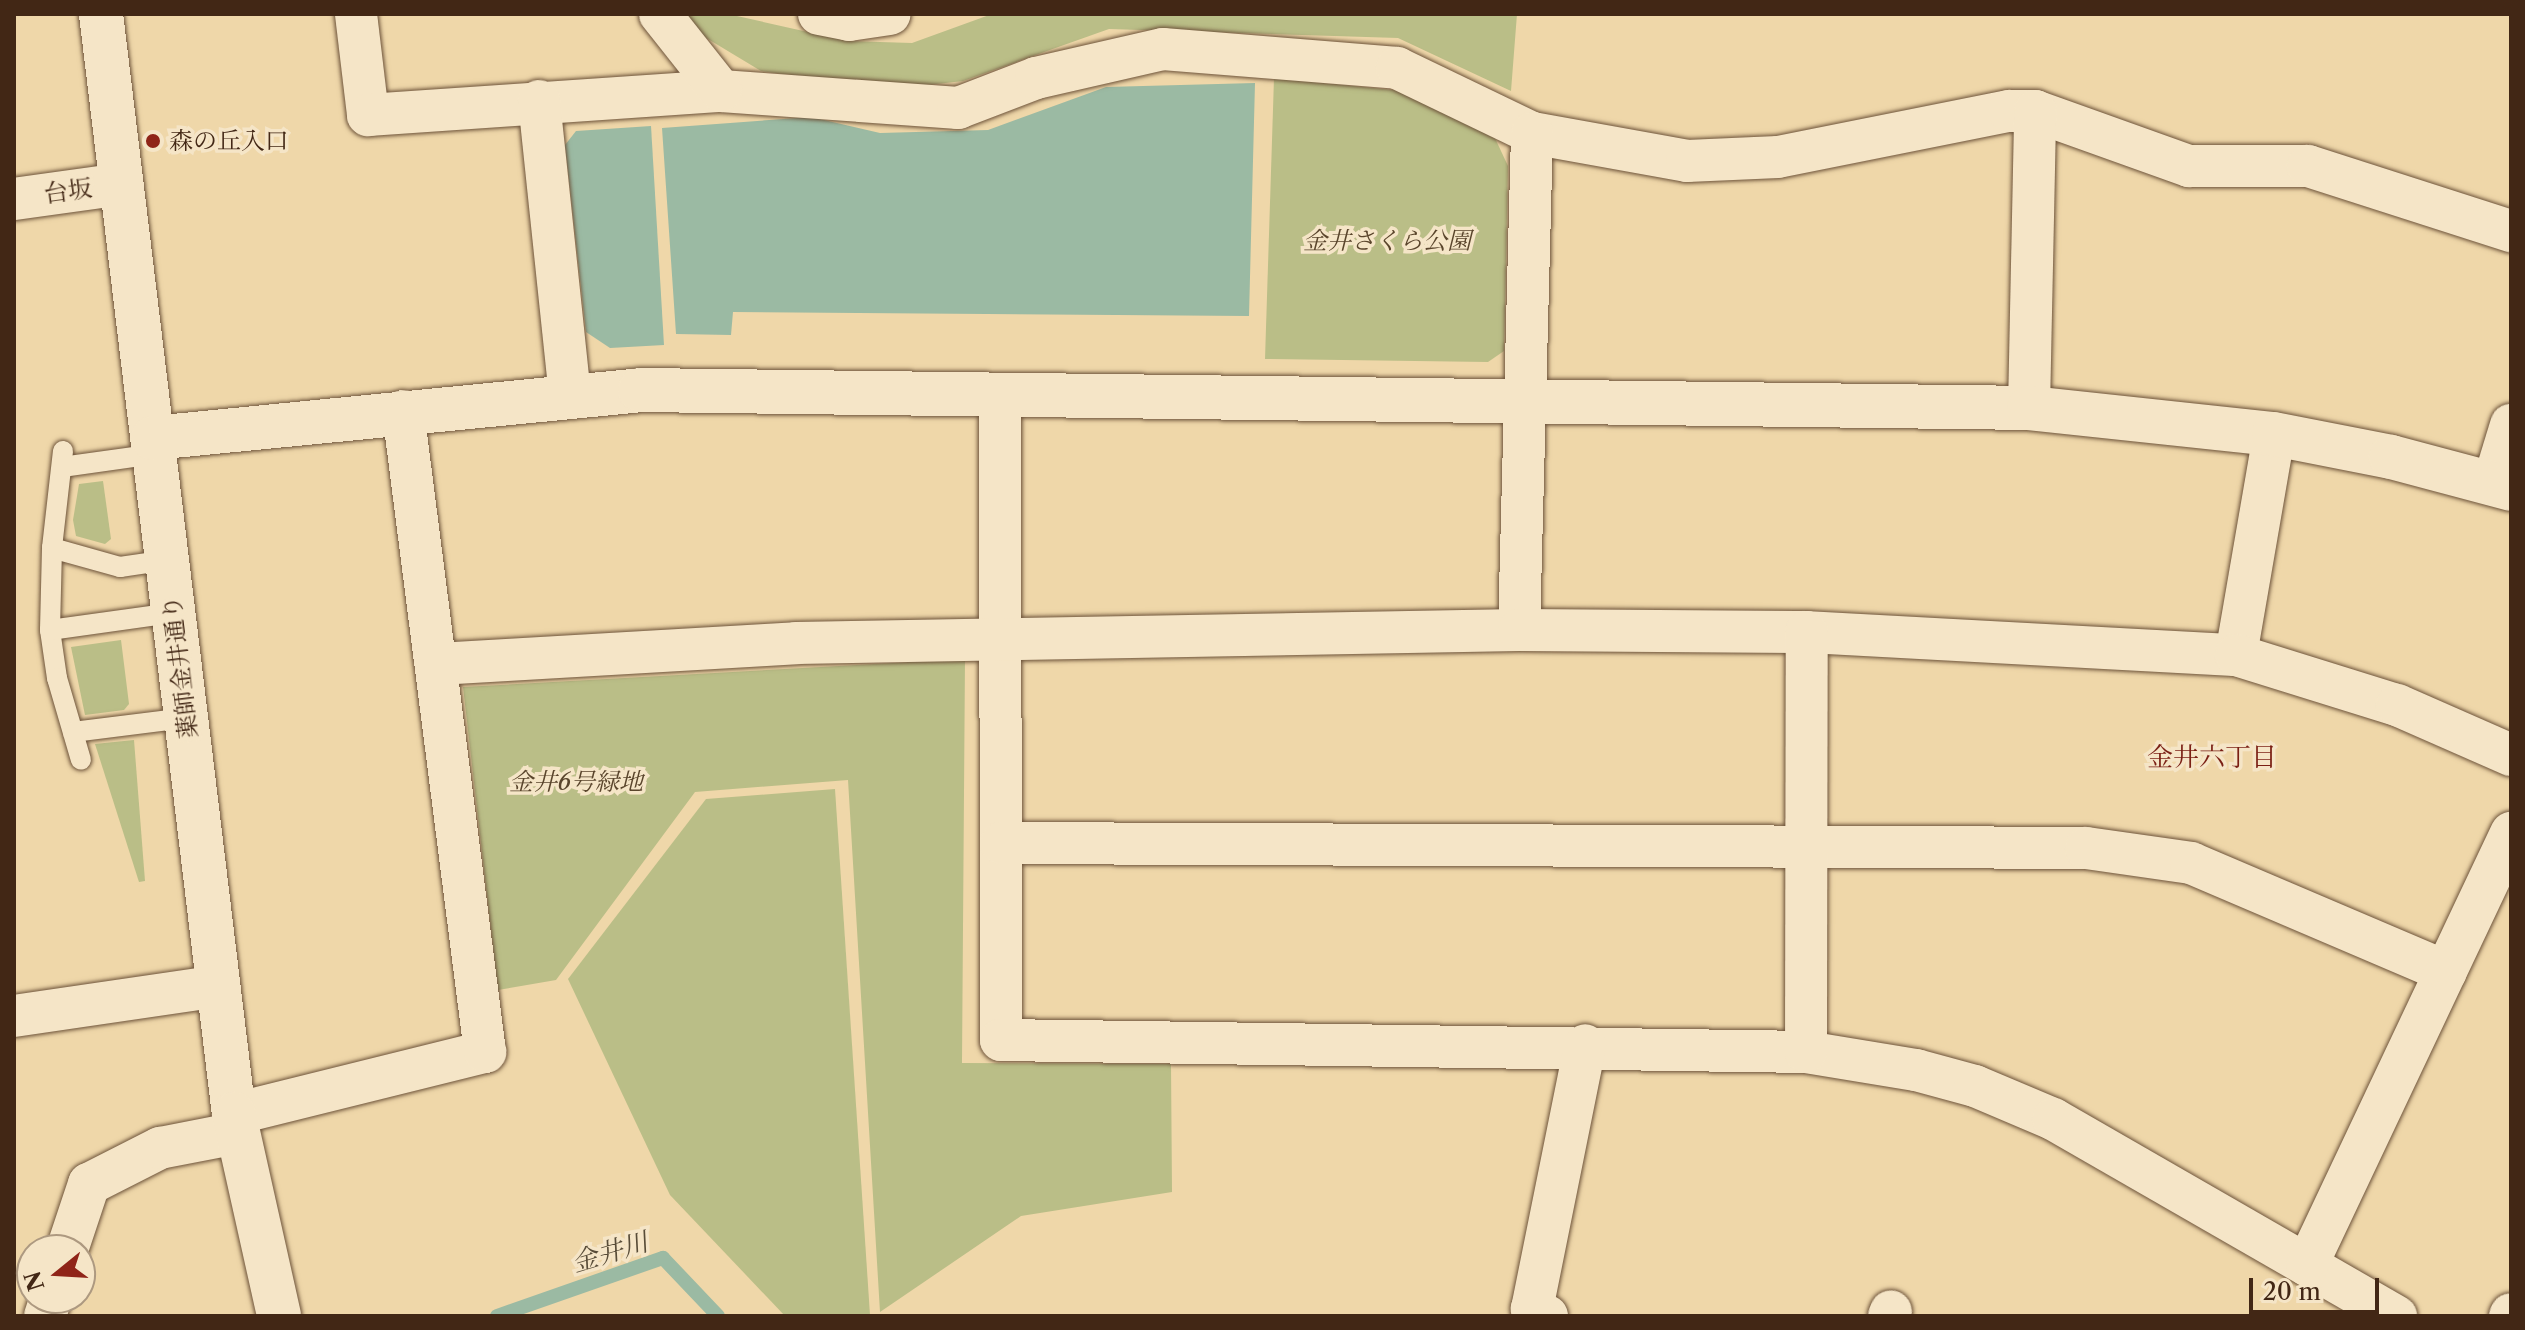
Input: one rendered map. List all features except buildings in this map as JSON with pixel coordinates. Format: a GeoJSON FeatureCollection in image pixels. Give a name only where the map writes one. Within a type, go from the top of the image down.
{"type":"FeatureCollection","features":[{"type":"Feature","properties":{"kind":"street","name":"薬師金井通り"},"geometry":{"type":"LineString","coordinates":[[101,14],[236,1124],[279,1316]]}},
{"type":"Feature","properties":{"kind":"street"},"geometry":{"type":"LineString","coordinates":[[356,14],[368,115],[721,91],[958,108],[1036,78],[1163,49],[1397,68],[1532,133],[1702,160],[1778,157],[2009,111],[2035,111],[2189,166],[2308,166],[2511,231]]}},
{"type":"Feature","properties":{"kind":"street"},"geometry":{"type":"LineString","coordinates":[[660,14],[721,91]]}},
{"type":"Feature","properties":{"kind":"street"},"geometry":{"type":"LineString","coordinates":[[819,14],[849,20],[890,14]]}},
{"type":"Feature","properties":{"kind":"street"},"geometry":{"type":"LineString","coordinates":[[539,101],[570,395]]}},
{"type":"Feature","properties":{"kind":"street"},"geometry":{"type":"LineString","coordinates":[[2029,408],[2035,111]]}},
{"type":"Feature","properties":{"kind":"street"},"geometry":{"type":"LineString","coordinates":[[1519,630],[1532,133]]}},
{"type":"Feature","properties":{"kind":"street","name":"台坂"},"geometry":{"type":"LineString","coordinates":[[14,199],[122,184]]}},
{"type":"Feature","properties":{"kind":"street"},"geometry":{"type":"LineString","coordinates":[[154,446],[403,411],[640,390],[2029,408],[2274,434],[2502,487],[2511,425]]}},
{"type":"Feature","properties":{"kind":"street"},"geometry":{"type":"LineString","coordinates":[[1000,394],[1001,1040],[1585,1045],[1806,1052],[1975,1086],[2053,1119],[2396,1316]]}},
{"type":"Feature","properties":{"kind":"street"},"geometry":{"type":"LineString","coordinates":[[72,1234],[89,1184],[160,1148],[485,1052],[403,411]]}},
{"type":"Feature","properties":{"kind":"street"},"geometry":{"type":"LineString","coordinates":[[2236,655],[2274,434]]}},
{"type":"Feature","properties":{"kind":"street"},"geometry":{"type":"LineString","coordinates":[[437,664],[796,643],[999,642],[1519,630],[1807,632],[2236,655],[2397,705],[2511,755]]}},
{"type":"Feature","properties":{"kind":"street"},"geometry":{"type":"LineString","coordinates":[[1806,1052],[1807,632]]}},
{"type":"Feature","properties":{"kind":"street"},"geometry":{"type":"LineString","coordinates":[[2307,1265],[2511,833]]}},
{"type":"Feature","properties":{"kind":"street"},"geometry":{"type":"LineString","coordinates":[[1001,843],[2086,848],[2191,863],[2446,972]]}},
{"type":"Feature","properties":{"kind":"street"},"geometry":{"type":"LineString","coordinates":[[14,1016],[219,986]]}},
{"type":"Feature","properties":{"kind":"street"},"geometry":{"type":"LineString","coordinates":[[1547,1316],[1532,1309],[1585,1045]]}},
{"type":"Feature","properties":{"kind":"lane"},"geometry":{"type":"LineString","coordinates":[[81,760],[50,630],[52,548],[63,459],[154,446]]}},
{"type":"Feature","properties":{"kind":"lane"},"geometry":{"type":"LineString","coordinates":[[52,548],[120,567],[168,560]]}},
{"type":"Feature","properties":{"kind":"lane"},"geometry":{"type":"LineString","coordinates":[[50,630],[173,613]]}},
{"type":"Feature","properties":{"kind":"lane"},"geometry":{"type":"LineString","coordinates":[[73,732],[186,718]]}},
{"type":"Feature","properties":{"kind":"green space"},"geometry":{"type":"Polygon","coordinates":[[[681,14],[728,14],[848,41],[912,43],[992,14],[1517,14],[1511,91],[1398,38],[1109,29],[963,81],[893,89],[761,71],[693,30],[681,14]]]}},
{"type":"Feature","properties":{"kind":"green space","name":"金井さくら公園"},"geometry":{"type":"Polygon","coordinates":[[[1274,78],[1403,91],[1494,136],[1508,166],[1504,351],[1488,362],[1265,359],[1274,78]]]}},
{"type":"Feature","properties":{"kind":"green space"},"geometry":{"type":"Polygon","coordinates":[[[103,481],[111,539],[105,544],[76,536],[73,520],[79,484],[103,481]]]}},
{"type":"Feature","properties":{"kind":"green space"},"geometry":{"type":"Polygon","coordinates":[[[121,640],[129,704],[124,710],[85,715],[71,647],[121,640]]]}},
{"type":"Feature","properties":{"kind":"green space","name":"金井6号緑地"},"geometry":{"type":"Polygon","coordinates":[[[965,659],[962,1063],[1171,1064],[1172,1192],[1021,1216],[880,1312],[848,780],[695,792],[556,980],[498,990],[463,687],[965,659]]]}},
{"type":"Feature","properties":{"kind":"green space"},"geometry":{"type":"Polygon","coordinates":[[[134,740],[145,881],[139,882],[95,744],[134,740]]]}},
{"type":"Feature","properties":{"kind":"green space"},"geometry":{"type":"Polygon","coordinates":[[[835,789],[870,1315],[785,1316],[670,1195],[568,979],[706,799],[835,789]]]}},
{"type":"Feature","properties":{"kind":"shaded area"},"geometry":{"type":"Polygon","coordinates":[[[1255,83],[1249,316],[733,312],[731,335],[676,334],[662,128],[811,117],[880,133],[988,130],[1106,87],[1255,83]]]}},
{"type":"Feature","properties":{"kind":"shaded area"},"geometry":{"type":"Polygon","coordinates":[[[651,126],[664,345],[610,348],[586,332],[565,145],[576,131],[651,126]]]}},
{"type":"Feature","properties":{"kind":"waterway","name":"金井川"},"geometry":{"type":"LineString","coordinates":[[497,1316],[663,1258],[718,1316]]}},
{"type":"Feature","properties":{"kind":"place","name":"森の丘入口"},"geometry":{"type":"Point","coordinates":[153,141]}},
{"type":"Feature","properties":{"kind":"district","name":"金井六丁目"},"geometry":{"type":"Point","coordinates":[2212,758]}}]}
